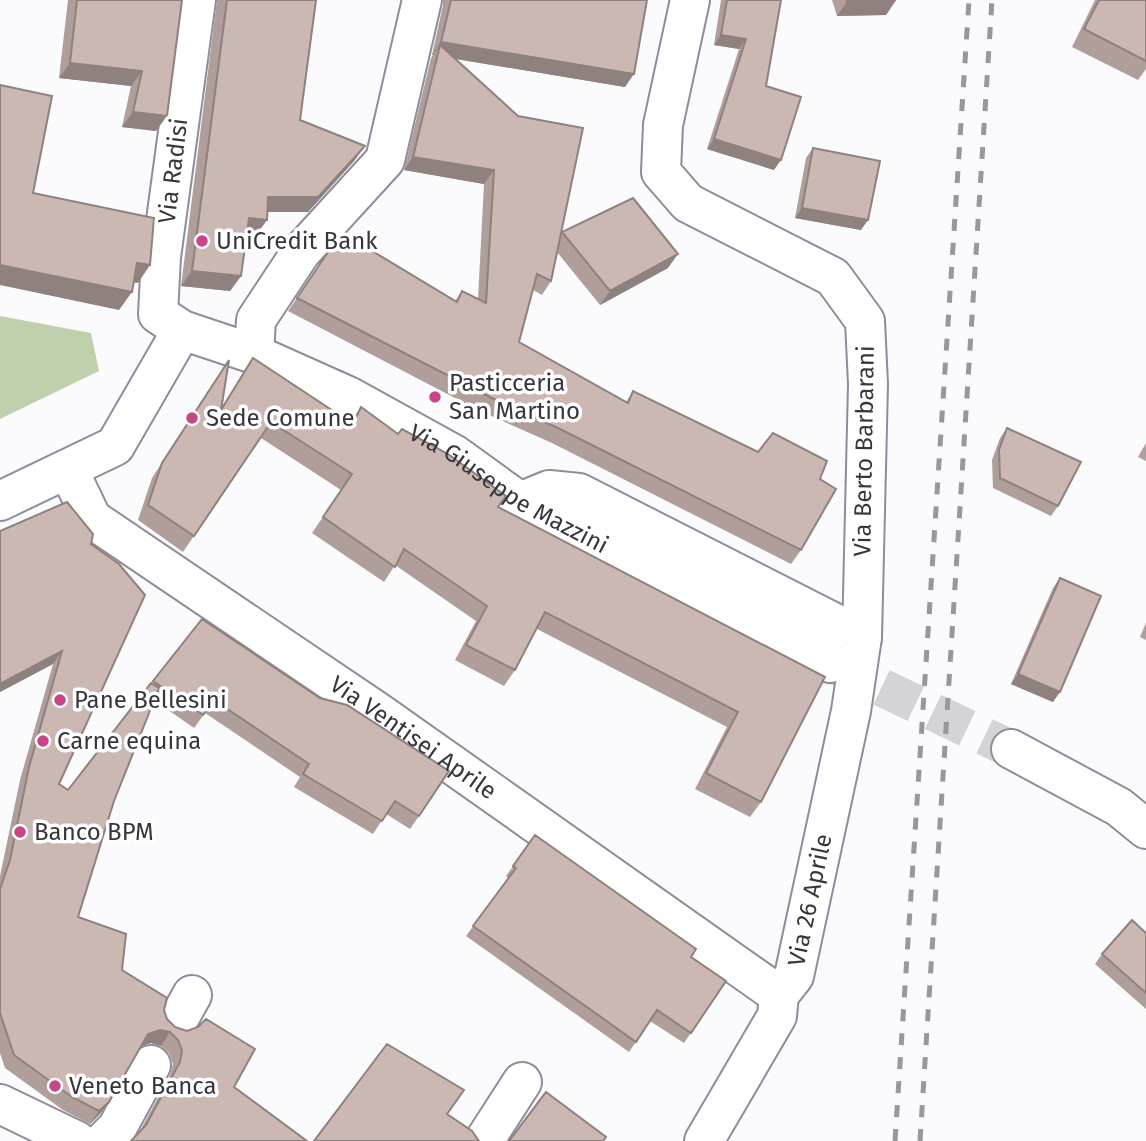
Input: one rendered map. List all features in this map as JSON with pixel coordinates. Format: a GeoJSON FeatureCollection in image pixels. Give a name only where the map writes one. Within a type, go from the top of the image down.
{"type":"FeatureCollection","features":[{"type":"Feature","properties":{"kind":"street","name":"Via Radisi"},"geometry":{"type":"LineString","coordinates":[[182,330],[158,314],[161,257],[196,0]]}},
{"type":"Feature","properties":{"kind":"street"},"geometry":{"type":"LineString","coordinates":[[254,354],[256,320],[301,252],[385,160],[422,0]]}},
{"type":"Feature","properties":{"kind":"street","name":"Via Berto Barbarani"},"geometry":{"type":"LineString","coordinates":[[690,0],[663,125],[661,172],[688,203],[833,277],[865,321],[868,384],[862,637]]}},
{"type":"Feature","properties":{"kind":"street","name":"Via Giuseppe Mazzini"},"geometry":{"type":"LineString","coordinates":[[182,330],[254,354],[348,396],[455,455],[520,502],[830,663]]}},
{"type":"Feature","properties":{"kind":"street"},"geometry":{"type":"LineString","coordinates":[[0,501],[115,446],[182,330]]}},
{"type":"Feature","properties":{"kind":"street","name":"Via Ventisei Aprile"},"geometry":{"type":"LineString","coordinates":[[68,468],[92,519],[379,713],[779,995]]}},
{"type":"Feature","properties":{"kind":"street"},"geometry":{"type":"LineString","coordinates":[[520,502],[548,490],[579,493],[862,637]]}},
{"type":"Feature","properties":{"kind":"street","name":"Via 26 Aprile"},"geometry":{"type":"LineString","coordinates":[[704,1141],[778,1016],[779,995],[794,976],[851,711],[862,637]]}},
{"type":"Feature","properties":{"kind":"street"},"geometry":{"type":"LineString","coordinates":[[1011,749],[1119,807],[1146,829]]}},
{"type":"Feature","properties":{"kind":"street"},"geometry":{"type":"LineString","coordinates":[[104,1141],[117,1128],[151,1065]]}},
{"type":"Feature","properties":{"kind":"street"},"geometry":{"type":"LineString","coordinates":[[484,1141],[522,1082]]}},
{"type":"Feature","properties":{"kind":"street"},"geometry":{"type":"LineString","coordinates":[[0,1104],[77,1141]]}},
{"type":"Feature","properties":{"kind":"green space"},"geometry":{"type":"Polygon","coordinates":[[[0,316],[91,333],[99,371],[0,419],[0,316]]]}},
{"type":"Feature","properties":{"kind":"building"},"geometry":{"type":"Polygon","coordinates":[[[77,0],[182,0],[167,116],[133,112],[142,71],[70,63],[77,0]]]}},
{"type":"Feature","properties":{"kind":"building"},"geometry":{"type":"Polygon","coordinates":[[[227,0],[316,0],[300,120],[365,146],[318,197],[268,197],[267,220],[249,218],[241,276],[192,271],[227,0]]]}},
{"type":"Feature","properties":{"kind":"building"},"geometry":{"type":"Polygon","coordinates":[[[451,0],[647,0],[634,74],[441,42],[451,0]]]}},
{"type":"Feature","properties":{"kind":"building"},"geometry":{"type":"Polygon","coordinates":[[[727,0],[781,0],[766,86],[801,97],[781,160],[714,139],[746,39],[721,35],[727,0]]]}},
{"type":"Feature","properties":{"kind":"building"},"geometry":{"type":"Polygon","coordinates":[[[847,0],[896,0],[847,2],[847,0]]]}},
{"type":"Feature","properties":{"kind":"building"},"geometry":{"type":"Polygon","coordinates":[[[1099,0],[1146,0],[1146,61],[1084,29],[1099,0]]]}},
{"type":"Feature","properties":{"kind":"building"},"geometry":{"type":"Polygon","coordinates":[[[440,45],[518,116],[583,128],[551,281],[537,274],[519,342],[628,403],[633,391],[758,452],[773,433],[827,461],[820,479],[836,489],[801,550],[562,430],[490,397],[297,298],[328,252],[344,234],[457,302],[462,291],[486,303],[494,170],[413,157],[440,45]]]}},
{"type":"Feature","properties":{"kind":"building"},"geometry":{"type":"Polygon","coordinates":[[[0,85],[52,96],[33,193],[154,218],[150,265],[137,263],[132,292],[0,265],[0,85]]]}},
{"type":"Feature","properties":{"kind":"building"},"geometry":{"type":"Polygon","coordinates":[[[813,148],[880,161],[868,220],[802,208],[813,148]]]}},
{"type":"Feature","properties":{"kind":"building"},"geometry":{"type":"Polygon","coordinates":[[[633,198],[678,254],[610,291],[562,232],[633,198]]]}},
{"type":"Feature","properties":{"kind":"building"},"geometry":{"type":"Polygon","coordinates":[[[253,358],[353,424],[361,407],[398,434],[402,429],[448,454],[506,496],[498,507],[825,677],[761,802],[706,773],[738,712],[545,612],[515,670],[466,645],[487,606],[404,549],[395,567],[323,517],[352,474],[271,422],[194,536],[148,505],[162,463],[229,360],[221,410],[253,358]]]}},
{"type":"Feature","properties":{"kind":"building"},"geometry":{"type":"Polygon","coordinates":[[[1007,428],[1081,462],[1058,506],[1000,478],[999,450],[1007,428]]]}},
{"type":"Feature","properties":{"kind":"building"},"geometry":{"type":"Polygon","coordinates":[[[67,502],[93,534],[91,544],[119,564],[145,595],[59,784],[68,790],[151,683],[159,688],[114,801],[78,917],[126,934],[122,970],[167,998],[164,1010],[167,1019],[175,1027],[187,1031],[198,1027],[206,1019],[255,1049],[234,1087],[307,1141],[131,1141],[146,1125],[180,1062],[182,1050],[178,1040],[170,1032],[160,1030],[148,1034],[109,1102],[99,1111],[72,1097],[14,1055],[0,1013],[0,889],[10,860],[29,767],[62,651],[0,684],[0,531],[67,502]]]}},
{"type":"Feature","properties":{"kind":"building"},"geometry":{"type":"Polygon","coordinates":[[[1060,578],[1101,596],[1060,692],[1018,674],[1060,578]]]}},
{"type":"Feature","properties":{"kind":"building"},"geometry":{"type":"Polygon","coordinates":[[[202,619],[320,698],[347,705],[449,771],[419,816],[395,801],[382,821],[303,774],[309,764],[214,700],[203,715],[153,681],[202,619]]]}},
{"type":"Feature","properties":{"kind":"building"},"geometry":{"type":"Polygon","coordinates":[[[535,835],[696,949],[691,957],[726,981],[691,1033],[657,1010],[636,1042],[473,926],[516,868],[513,866],[535,835]]]}},
{"type":"Feature","properties":{"kind":"building"},"geometry":{"type":"Polygon","coordinates":[[[1132,920],[1146,933],[1146,993],[1102,954],[1132,920]]]}},
{"type":"Feature","properties":{"kind":"building"},"geometry":{"type":"Polygon","coordinates":[[[387,1044],[464,1090],[447,1114],[472,1131],[479,1141],[314,1141],[387,1044]]]}},
{"type":"Feature","properties":{"kind":"building"},"geometry":{"type":"Polygon","coordinates":[[[546,1092],[606,1137],[603,1141],[509,1141],[546,1092]]]}},
{"type":"Feature","properties":{"kind":"tunnel"},"geometry":{"type":"LineString","coordinates":[[830,663],[1011,749]]}},
{"type":"Feature","properties":{"kind":"railway"},"geometry":{"type":"LineString","coordinates":[[895,1141],[969,0]]}},
{"type":"Feature","properties":{"kind":"railway"},"geometry":{"type":"LineString","coordinates":[[920,1141],[992,0]]}},
{"type":"Feature","properties":{"kind":"place","name":"UniCredit Bank"},"geometry":{"type":"Point","coordinates":[202,241]}},
{"type":"Feature","properties":{"kind":"place","name":"Pasticceria San Martino"},"geometry":{"type":"Point","coordinates":[435,397]}},
{"type":"Feature","properties":{"kind":"place","name":"Sede Comune"},"geometry":{"type":"Point","coordinates":[192,418]}},
{"type":"Feature","properties":{"kind":"place","name":"Pane Bellesini"},"geometry":{"type":"Point","coordinates":[60,700]}},
{"type":"Feature","properties":{"kind":"place","name":"Carne equina"},"geometry":{"type":"Point","coordinates":[43,741]}},
{"type":"Feature","properties":{"kind":"place","name":"Banco BPM"},"geometry":{"type":"Point","coordinates":[20,832]}},
{"type":"Feature","properties":{"kind":"place","name":"Veneto Banca"},"geometry":{"type":"Point","coordinates":[55,1086]}}]}
